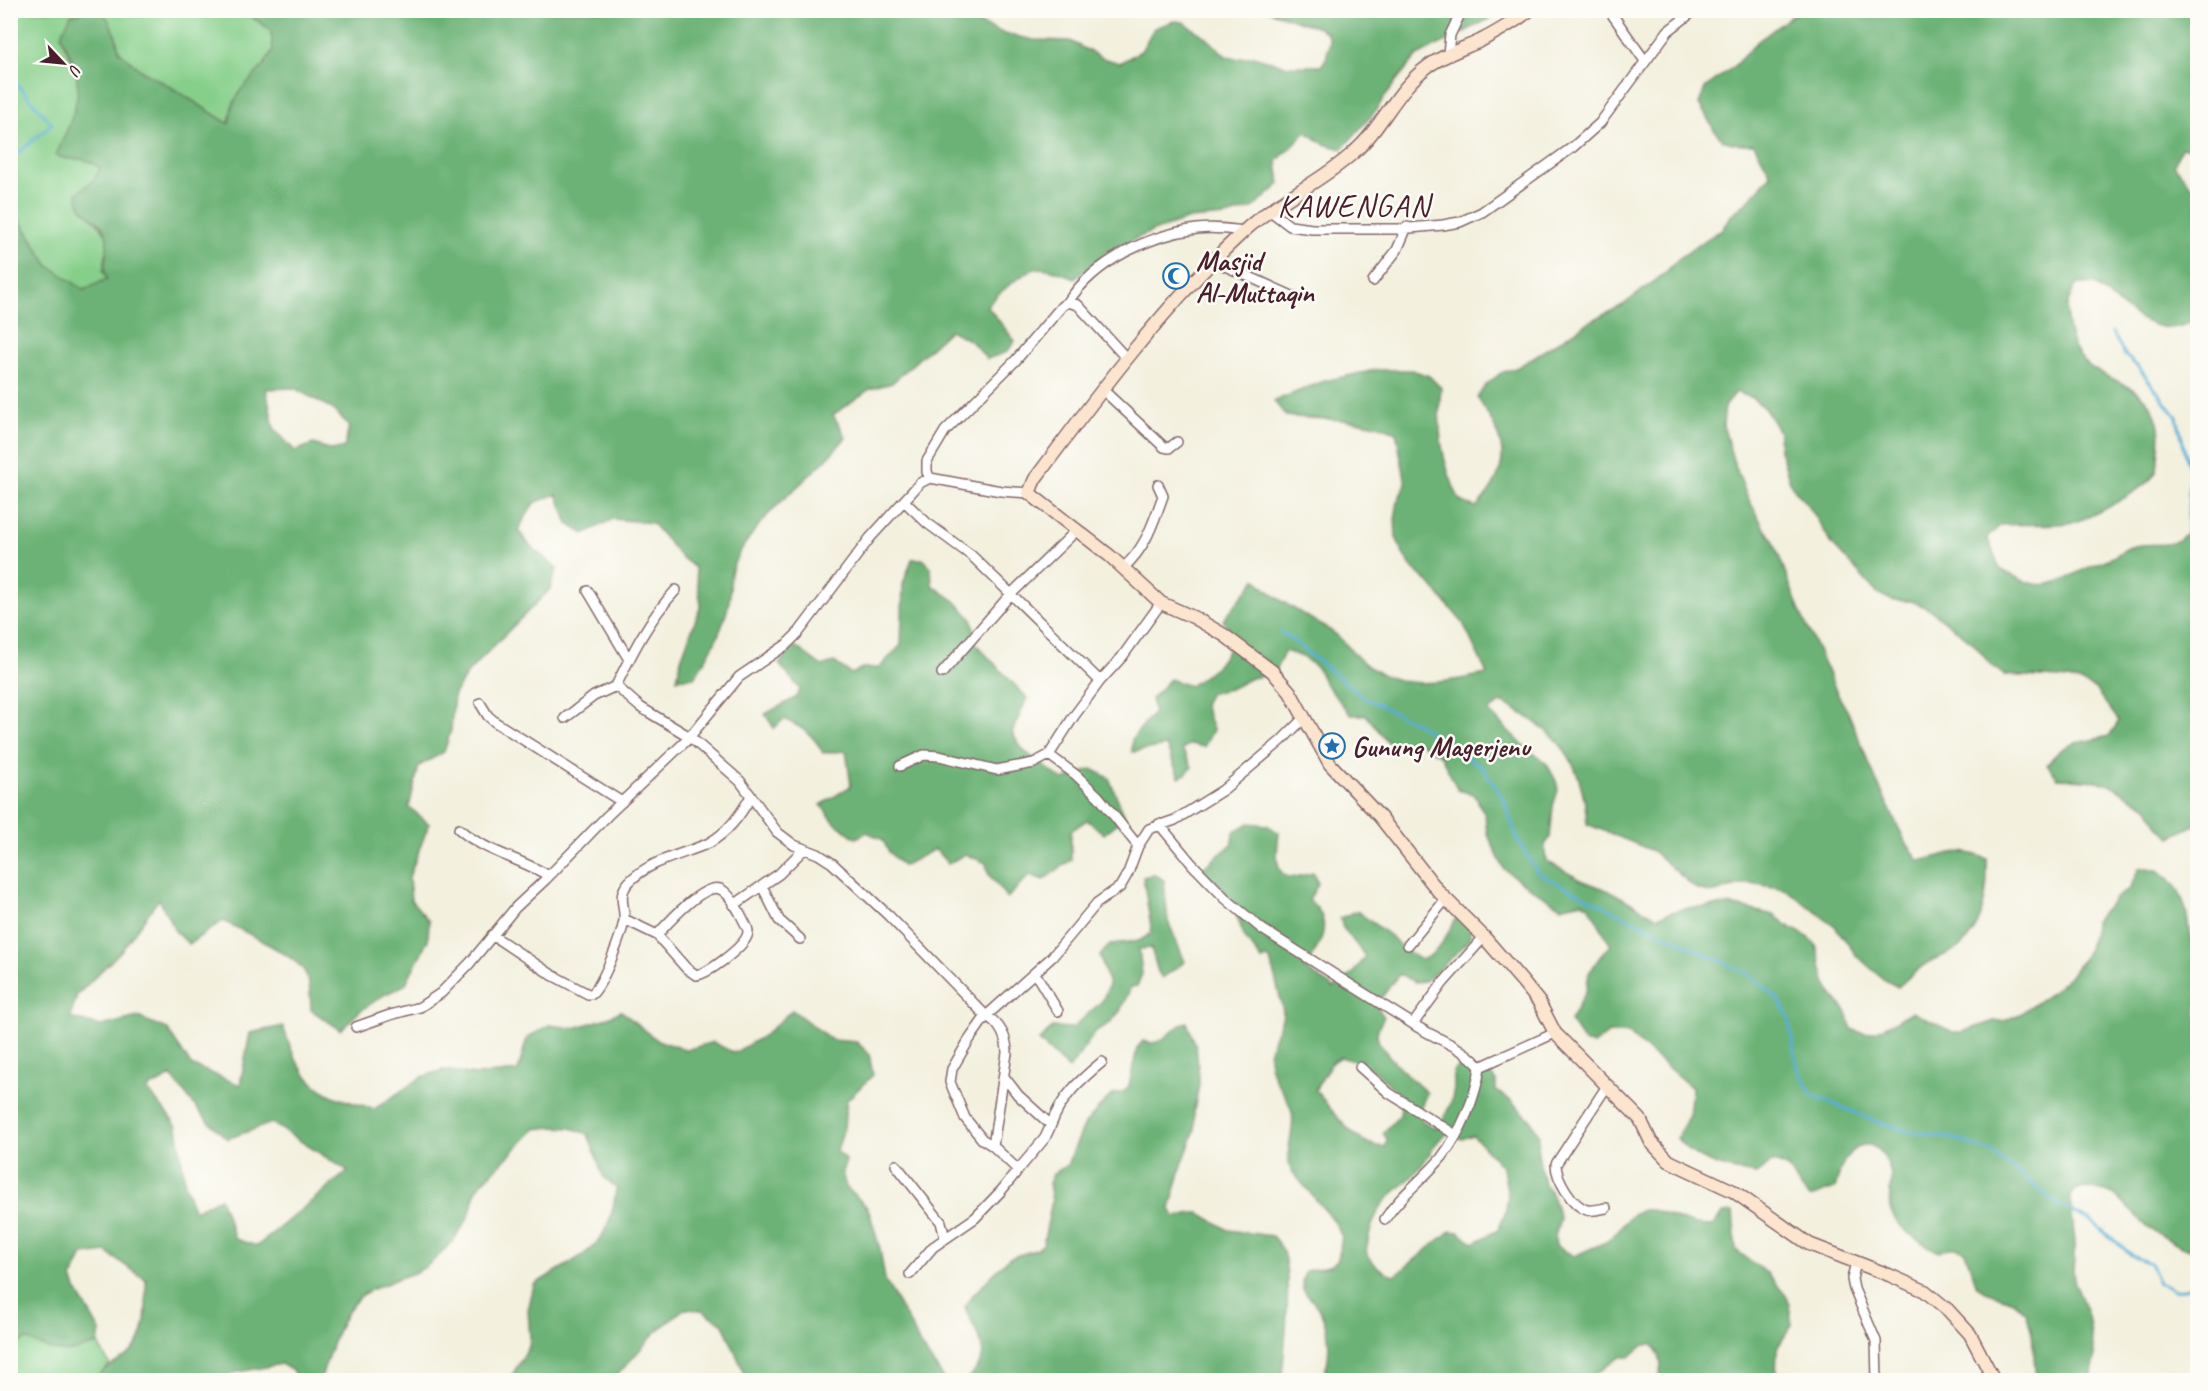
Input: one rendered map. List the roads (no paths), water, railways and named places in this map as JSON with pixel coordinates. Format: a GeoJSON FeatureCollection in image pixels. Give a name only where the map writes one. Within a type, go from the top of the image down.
{"type":"FeatureCollection","features":[{"type":"Feature","properties":{"kind":"main road"},"geometry":{"type":"LineString","coordinates":[[1530,10],[1480,40],[1448,54],[1417,75],[1365,143],[1269,210],[1244,231],[1214,261],[1127,359],[1035,479],[1029,493],[1123,568],[1161,603],[1195,618],[1248,652],[1272,671],[1290,692],[1330,764],[1380,817],[1418,868],[1484,937],[1539,1002],[1555,1034],[1640,1119],[1651,1142],[1669,1161],[1733,1191],[1809,1244],[1925,1291],[1948,1310],[1970,1334],[1994,1380]]}},
{"type":"Feature","properties":{"kind":"street"},"geometry":{"type":"LineString","coordinates":[[1448,54],[1450,35],[1462,10]]}},
{"type":"Feature","properties":{"kind":"street"},"geometry":{"type":"LineString","coordinates":[[1609,10],[1645,61]]}},
{"type":"Feature","properties":{"kind":"street"},"geometry":{"type":"LineString","coordinates":[[1269,210],[1284,223],[1296,227],[1332,229],[1407,227],[1460,222],[1482,212],[1574,147],[1600,123],[1668,31],[1695,10]]}},
{"type":"Feature","properties":{"kind":"street"},"geometry":{"type":"LineString","coordinates":[[1373,281],[1397,250],[1407,227]]}},
{"type":"Feature","properties":{"kind":"street"},"geometry":{"type":"LineString","coordinates":[[930,478],[927,472],[927,460],[945,431],[1016,360],[1097,269],[1114,257],[1169,235],[1197,229],[1218,228],[1244,231]]}},
{"type":"Feature","properties":{"kind":"street"},"geometry":{"type":"LineString","coordinates":[[1214,261],[1292,296]]}},
{"type":"Feature","properties":{"kind":"street"},"geometry":{"type":"LineString","coordinates":[[1068,302],[1078,305],[1127,359]]}},
{"type":"Feature","properties":{"kind":"street"},"geometry":{"type":"LineString","coordinates":[[1103,390],[1164,447],[1169,448],[1177,442]]}},
{"type":"Feature","properties":{"kind":"street"},"geometry":{"type":"LineString","coordinates":[[356,1027],[420,1007],[453,982],[504,919],[690,736],[740,677],[786,645],[799,632],[849,564],[920,483],[930,478],[1029,493]]}},
{"type":"Feature","properties":{"kind":"street"},"geometry":{"type":"LineString","coordinates":[[1123,568],[1145,542],[1153,528],[1163,496],[1158,485]]}},
{"type":"Feature","properties":{"kind":"street"},"geometry":{"type":"LineString","coordinates":[[903,501],[927,524],[972,556],[1100,681]]}},
{"type":"Feature","properties":{"kind":"street"},"geometry":{"type":"LineString","coordinates":[[942,673],[1011,594],[1077,530]]}},
{"type":"Feature","properties":{"kind":"street"},"geometry":{"type":"LineString","coordinates":[[565,718],[594,696],[616,686],[628,658],[659,608],[676,590]]}},
{"type":"Feature","properties":{"kind":"street"},"geometry":{"type":"LineString","coordinates":[[588,591],[628,658]]}},
{"type":"Feature","properties":{"kind":"street"},"geometry":{"type":"LineString","coordinates":[[900,766],[924,755],[939,756],[998,770],[1034,764],[1049,755],[1074,716],[1100,681],[1122,657],[1161,603]]}},
{"type":"Feature","properties":{"kind":"street"},"geometry":{"type":"LineString","coordinates":[[616,686],[640,707],[690,736],[740,781],[777,832],[794,845],[825,858],[868,896],[986,1016],[998,1025],[1006,1039],[1007,1053],[993,1146]]}},
{"type":"Feature","properties":{"kind":"street"},"geometry":{"type":"LineString","coordinates":[[480,703],[495,722],[622,802]]}},
{"type":"Feature","properties":{"kind":"street"},"geometry":{"type":"LineString","coordinates":[[1018,1170],[993,1146],[982,1139],[965,1118],[950,1082],[952,1069],[969,1040],[986,1016],[1035,974],[1062,946],[1097,903],[1120,887],[1138,846],[1149,829],[1175,820],[1223,790],[1281,741],[1304,718]]}},
{"type":"Feature","properties":{"kind":"street"},"geometry":{"type":"LineString","coordinates":[[1049,755],[1076,775],[1099,797],[1138,846]]}},
{"type":"Feature","properties":{"kind":"street"},"geometry":{"type":"LineString","coordinates":[[492,935],[552,975],[592,994],[598,987],[624,919],[621,898],[627,883],[645,868],[718,838],[731,826],[751,796]]}},
{"type":"Feature","properties":{"kind":"street"},"geometry":{"type":"LineString","coordinates":[[1159,824],[1192,864],[1226,899],[1263,929],[1413,1024],[1473,1059],[1480,1067]]}},
{"type":"Feature","properties":{"kind":"street"},"geometry":{"type":"LineString","coordinates":[[459,829],[478,843],[534,867],[549,876]]}},
{"type":"Feature","properties":{"kind":"street"},"geometry":{"type":"LineString","coordinates":[[734,905],[778,874],[804,849]]}},
{"type":"Feature","properties":{"kind":"street"},"geometry":{"type":"LineString","coordinates":[[762,886],[779,920],[800,939]]}},
{"type":"Feature","properties":{"kind":"street"},"geometry":{"type":"LineString","coordinates":[[624,919],[657,935],[686,969],[699,975],[736,948],[747,936],[747,927],[722,890],[714,888],[696,897],[657,935]]}},
{"type":"Feature","properties":{"kind":"street"},"geometry":{"type":"LineString","coordinates":[[1408,945],[1446,899]]}},
{"type":"Feature","properties":{"kind":"street"},"geometry":{"type":"LineString","coordinates":[[1413,1024],[1443,983],[1484,937]]}},
{"type":"Feature","properties":{"kind":"street"},"geometry":{"type":"LineString","coordinates":[[1035,974],[1058,1011]]}},
{"type":"Feature","properties":{"kind":"street"},"geometry":{"type":"LineString","coordinates":[[1385,1219],[1395,1203],[1441,1158],[1455,1136],[1468,1107],[1480,1067],[1555,1034]]}},
{"type":"Feature","properties":{"kind":"street"},"geometry":{"type":"LineString","coordinates":[[910,1274],[933,1248],[975,1218],[1001,1191],[1045,1138],[1056,1110],[1064,1099],[1102,1062]]}},
{"type":"Feature","properties":{"kind":"street"},"geometry":{"type":"LineString","coordinates":[[1360,1067],[1389,1093],[1455,1136]]}},
{"type":"Feature","properties":{"kind":"street"},"geometry":{"type":"LineString","coordinates":[[1005,1078],[1018,1095],[1051,1125]]}},
{"type":"Feature","properties":{"kind":"street"},"geometry":{"type":"LineString","coordinates":[[1606,1208],[1591,1210],[1578,1205],[1556,1174],[1556,1164],[1607,1086]]}},
{"type":"Feature","properties":{"kind":"street"},"geometry":{"type":"LineString","coordinates":[[896,1165],[941,1222],[945,1238]]}},
{"type":"Feature","properties":{"kind":"street"},"geometry":{"type":"LineString","coordinates":[[1856,1262],[1852,1279],[1876,1341],[1877,1380]]}},
{"type":"Feature","properties":{"kind":"waterway"},"geometry":{"type":"LineString","coordinates":[[10,76],[52,124],[16,155],[10,156]]}},
{"type":"Feature","properties":{"kind":"waterway"},"geometry":{"type":"LineString","coordinates":[[2112,332],[2125,355],[2139,368],[2177,417],[2190,473],[2187,546],[2198,585]]}},
{"type":"Feature","properties":{"kind":"waterway"},"geometry":{"type":"LineString","coordinates":[[1281,631],[1363,697],[1416,723],[1483,768],[1504,800],[1518,841],[1538,873],[1749,974],[1779,1000],[1789,1019],[1797,1068],[1812,1095],[1875,1121],[1908,1131],[1952,1138],[1991,1152],[2059,1205],[2090,1220],[2134,1257],[2150,1263],[2159,1283],[2174,1290],[2191,1288],[2198,1292]]}},
{"type":"Feature","properties":{"kind":"place","name":"Masjid Al-Muttaqin"},"geometry":{"type":"Point","coordinates":[1176,276]}},
{"type":"Feature","properties":{"kind":"place","name":"Gunung Magerjenu"},"geometry":{"type":"Point","coordinates":[1332,746]}},
{"type":"Feature","properties":{"kind":"district","name":"KAWENGAN"},"geometry":{"type":"Point","coordinates":[1354,205]}}]}
